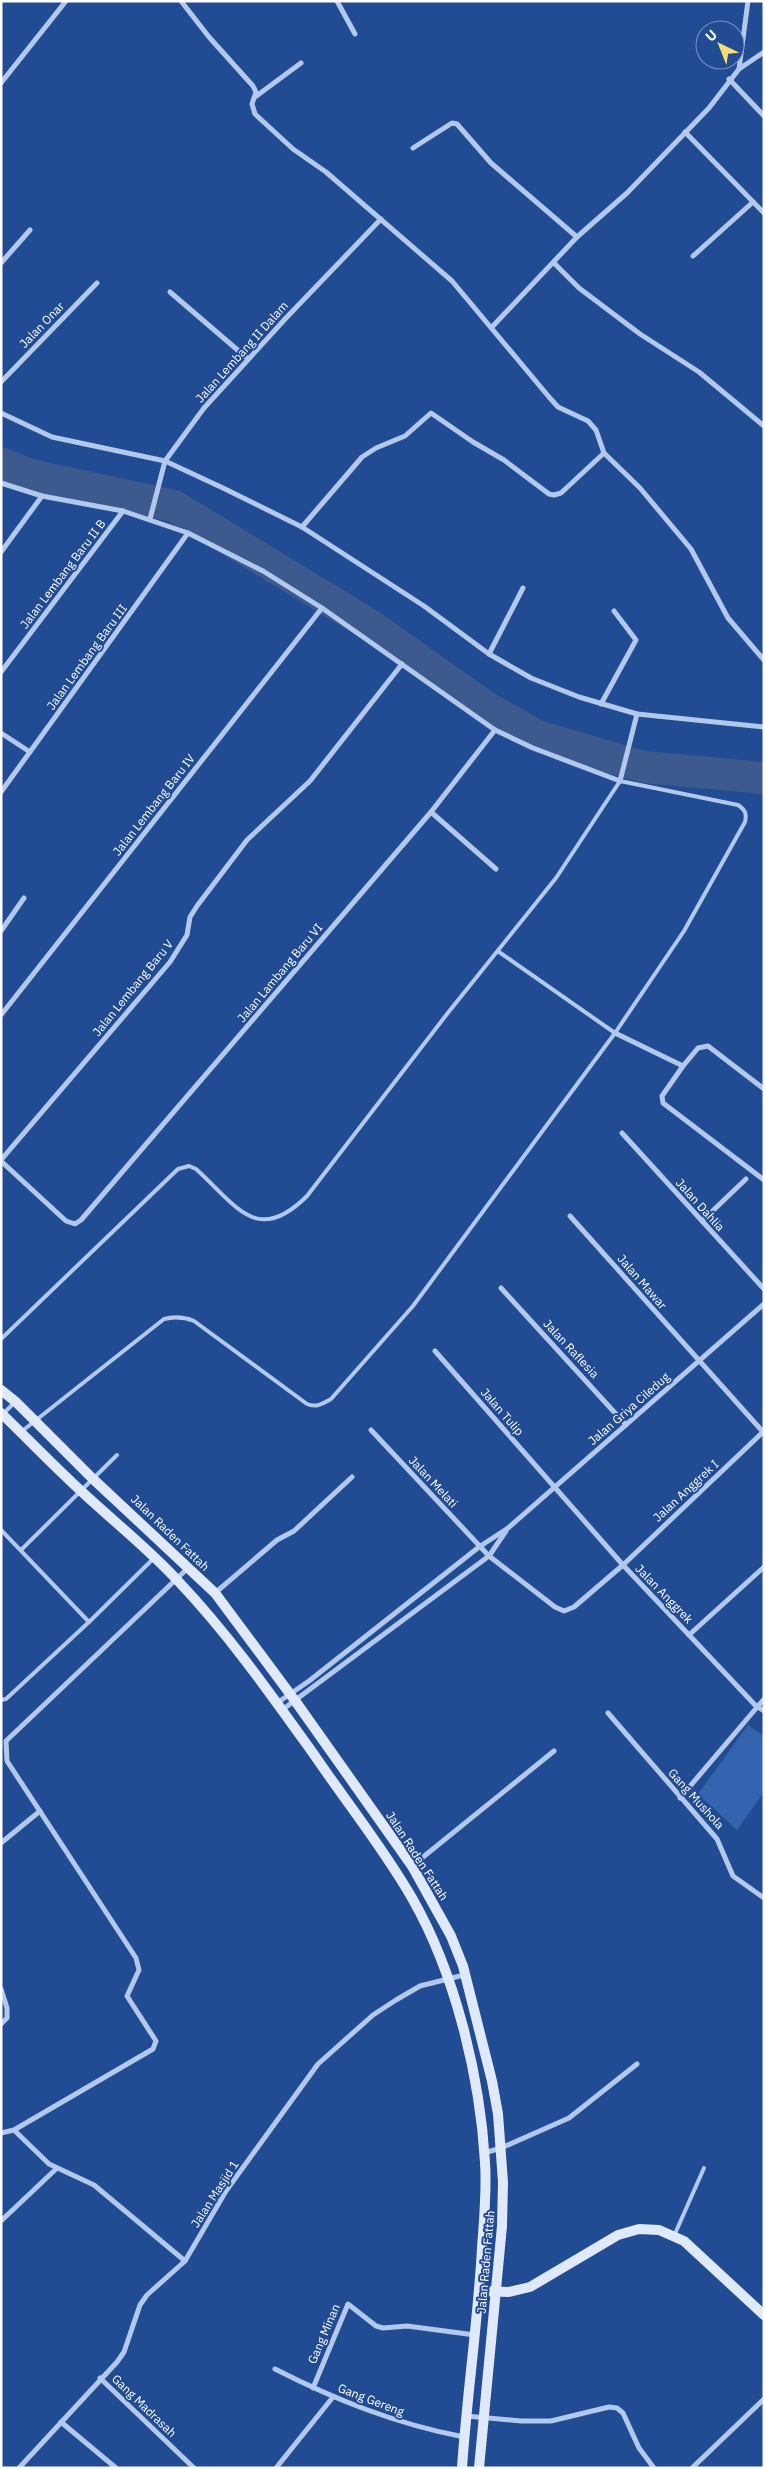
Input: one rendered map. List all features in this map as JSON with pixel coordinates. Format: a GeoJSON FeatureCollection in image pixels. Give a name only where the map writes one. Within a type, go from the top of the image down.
{"type":"FeatureCollection","features":[{"type":"Feature","properties":{"kind":"main road","name":"Jalan Raden Fattah"},"geometry":{"type":"LineString","coordinates":[[1,1390],[16,1402],[92,1478],[215,1593],[293,1698],[412,1866],[450,1936],[464,1975],[492,2081],[501,2148],[502,2226],[479,2468]]}},
{"type":"Feature","properties":{"kind":"main road","name":"Jalan Raden Fattah"},"geometry":{"type":"LineString","coordinates":[[2,1414],[177,1580],[220,1626],[280,1706],[410,1895],[427,1928],[448,1980],[475,2081],[484,2153],[486,2192],[480,2291],[462,2468]]}},
{"type":"Feature","properties":{"kind":"main road"},"geometry":{"type":"LineString","coordinates":[[480,2291],[518,2291],[530,2286],[618,2235],[639,2229],[659,2230],[684,2241],[764,2315]]}},
{"type":"Feature","properties":{"kind":"street"},"geometry":{"type":"LineString","coordinates":[[1,83],[66,1]]}},
{"type":"Feature","properties":{"kind":"street"},"geometry":{"type":"LineString","coordinates":[[181,1],[253,86],[255,97]]}},
{"type":"Feature","properties":{"kind":"street"},"geometry":{"type":"LineString","coordinates":[[337,1],[355,34]]}},
{"type":"Feature","properties":{"kind":"street"},"geometry":{"type":"LineString","coordinates":[[745,24],[748,1]]}},
{"type":"Feature","properties":{"kind":"street"},"geometry":{"type":"LineString","coordinates":[[745,65],[764,52]]}},
{"type":"Feature","properties":{"kind":"street"},"geometry":{"type":"LineString","coordinates":[[301,63],[255,97],[252,104],[253,109],[293,149],[326,172],[452,281],[492,327],[520,365],[558,407],[588,422],[596,430],[604,453],[640,488],[691,550],[728,618],[764,660]]}},
{"type":"Feature","properties":{"kind":"street"},"geometry":{"type":"LineString","coordinates":[[492,327],[577,238],[627,193],[709,108],[729,79],[738,70]]}},
{"type":"Feature","properties":{"kind":"street"},"geometry":{"type":"LineString","coordinates":[[729,79],[764,116]]}},
{"type":"Feature","properties":{"kind":"street"},"geometry":{"type":"LineString","coordinates":[[413,148],[452,123],[457,124],[491,163],[577,238]]}},
{"type":"Feature","properties":{"kind":"street"},"geometry":{"type":"LineString","coordinates":[[685,132],[764,213]]}},
{"type":"Feature","properties":{"kind":"street"},"geometry":{"type":"LineString","coordinates":[[693,256],[753,202]]}},
{"type":"Feature","properties":{"kind":"street","name":"Jalan Lembang II Dalam"},"geometry":{"type":"LineString","coordinates":[[150,519],[165,461],[204,408],[381,219]]}},
{"type":"Feature","properties":{"kind":"street"},"geometry":{"type":"LineString","coordinates":[[1,263],[30,230]]}},
{"type":"Feature","properties":{"kind":"street"},"geometry":{"type":"LineString","coordinates":[[554,263],[579,288],[640,334],[699,372],[764,426]]}},
{"type":"Feature","properties":{"kind":"street","name":"Jalan Onar"},"geometry":{"type":"LineString","coordinates":[[1,382],[97,283]]}},
{"type":"Feature","properties":{"kind":"street"},"geometry":{"type":"LineString","coordinates":[[170,292],[248,359]]}},
{"type":"Feature","properties":{"kind":"street"},"geometry":{"type":"LineString","coordinates":[[1,413],[52,437],[165,461],[184,468],[302,527],[424,606],[489,654],[531,678],[602,704],[637,714],[764,727]]}},
{"type":"Feature","properties":{"kind":"street"},"geometry":{"type":"LineString","coordinates":[[302,527],[362,457],[376,448],[405,436],[431,413],[473,442],[504,460],[549,494],[554,495],[561,492],[604,453]]}},
{"type":"Feature","properties":{"kind":"street"},"geometry":{"type":"LineString","coordinates":[[1,483],[42,496],[123,511],[188,533],[263,571],[322,608],[494,730],[532,748],[620,781],[624,774],[637,714]]}},
{"type":"Feature","properties":{"kind":"street"},"geometry":{"type":"LineString","coordinates":[[1,552],[42,496]]}},
{"type":"Feature","properties":{"kind":"street","name":"Jalan Lembang Baru II B"},"geometry":{"type":"LineString","coordinates":[[1,672],[123,511]]}},
{"type":"Feature","properties":{"kind":"street","name":"Jalan Lembang Baru III"},"geometry":{"type":"LineString","coordinates":[[1,792],[188,533]]}},
{"type":"Feature","properties":{"kind":"street"},"geometry":{"type":"LineString","coordinates":[[489,654],[524,588]]}},
{"type":"Feature","properties":{"kind":"street","name":"Jalan Lembang Baru IV"},"geometry":{"type":"LineString","coordinates":[[1,1015],[322,608]]}},
{"type":"Feature","properties":{"kind":"street"},"geometry":{"type":"LineString","coordinates":[[602,704],[636,640],[614,611]]}},
{"type":"Feature","properties":{"kind":"street","name":"Jalan Lembang Baru V"},"geometry":{"type":"LineString","coordinates":[[1,1160],[170,962],[187,935],[190,917],[247,840],[310,781],[402,664]]}},
{"type":"Feature","properties":{"kind":"street","name":"Jalan Lambang Baru VI"},"geometry":{"type":"LineString","coordinates":[[1,1160],[66,1221],[75,1224],[91,1210],[431,812],[494,730]]}},
{"type":"Feature","properties":{"kind":"street"},"geometry":{"type":"LineString","coordinates":[[1,733],[30,752]]}},
{"type":"Feature","properties":{"kind":"street"},"geometry":{"type":"LineString","coordinates":[[431,812],[496,870]]}},
{"type":"Feature","properties":{"kind":"street"},"geometry":{"type":"LineString","coordinates":[[1,931],[24,898]]}},
{"type":"Feature","properties":{"kind":"street"},"geometry":{"type":"LineString","coordinates":[[615,1034],[683,1066]]}},
{"type":"Feature","properties":{"kind":"street"},"geometry":{"type":"LineString","coordinates":[[764,1089],[708,1046],[698,1048],[662,1096],[663,1102],[764,1180]]}},
{"type":"Feature","properties":{"kind":"street","name":"Jalan Dahlia"},"geometry":{"type":"LineString","coordinates":[[622,1133],[764,1289]]}},
{"type":"Feature","properties":{"kind":"street"},"geometry":{"type":"LineString","coordinates":[[702,1221],[746,1179]]}},
{"type":"Feature","properties":{"kind":"street","name":"Jalan Mawar"},"geometry":{"type":"LineString","coordinates":[[570,1216],[763,1432]]}},
{"type":"Feature","properties":{"kind":"street","name":"Jalan Raflesia"},"geometry":{"type":"LineString","coordinates":[[501,1288],[626,1425]]}},
{"type":"Feature","properties":{"kind":"street","name":"Jalan Griya Ciledug"},"geometry":{"type":"LineString","coordinates":[[280,1706],[293,1698],[479,1546],[508,1528],[764,1304]]}},
{"type":"Feature","properties":{"kind":"street","name":"Jalan Tulip"},"geometry":{"type":"LineString","coordinates":[[435,1351],[555,1487]]}},
{"type":"Feature","properties":{"kind":"street","name":"Jalan Melati"},"geometry":{"type":"LineString","coordinates":[[371,1430],[479,1546]]}},
{"type":"Feature","properties":{"kind":"street","name":"Jalan Anggrek I"},"geometry":{"type":"LineString","coordinates":[[623,1565],[763,1432]]}},
{"type":"Feature","properties":{"kind":"street"},"geometry":{"type":"LineString","coordinates":[[215,1593],[277,1540],[294,1531],[352,1477]]}},
{"type":"Feature","properties":{"kind":"street","name":"Jalan Anggrek"},"geometry":{"type":"LineString","coordinates":[[555,1487],[623,1565],[756,1706],[764,1711]]}},
{"type":"Feature","properties":{"kind":"street","name":"Jalan Griya Ciledug"},"geometry":{"type":"LineString","coordinates":[[280,1706],[489,1556],[508,1528]]}},
{"type":"Feature","properties":{"kind":"street"},"geometry":{"type":"LineString","coordinates":[[479,1546],[555,1608],[564,1611],[574,1607],[623,1565]]}},
{"type":"Feature","properties":{"kind":"street"},"geometry":{"type":"LineString","coordinates":[[689,1635],[764,1567]]}},
{"type":"Feature","properties":{"kind":"street"},"geometry":{"type":"LineString","coordinates":[[1,2133],[14,2130],[152,2049],[156,2041],[126,1996],[138,1970],[136,1958],[7,1761],[5,1753],[6,1741],[188,1568]]}},
{"type":"Feature","properties":{"kind":"street"},"geometry":{"type":"LineString","coordinates":[[680,1798],[756,1706],[764,1699]]}},
{"type":"Feature","properties":{"kind":"street","name":"Gang Mushola"},"geometry":{"type":"LineString","coordinates":[[608,1713],[717,1839],[733,1876],[764,1898]]}},
{"type":"Feature","properties":{"kind":"street"},"geometry":{"type":"LineString","coordinates":[[1,1737],[6,1741]]}},
{"type":"Feature","properties":{"kind":"street"},"geometry":{"type":"LineString","coordinates":[[412,1866],[554,1751]]}},
{"type":"Feature","properties":{"kind":"street"},"geometry":{"type":"LineString","coordinates":[[1,1843],[40,1811]]}},
{"type":"Feature","properties":{"kind":"street","name":"Jalan Masjid 1"},"geometry":{"type":"LineString","coordinates":[[20,2468],[124,2352],[135,2316],[147,2295],[184,2260],[226,2191],[318,2064],[373,2015],[388,2005],[420,1986],[464,1975]]}},
{"type":"Feature","properties":{"kind":"street"},"geometry":{"type":"LineString","coordinates":[[1,1989],[7,2008],[7,2018],[1,2024]]}},
{"type":"Feature","properties":{"kind":"street"},"geometry":{"type":"LineString","coordinates":[[484,2153],[501,2148],[569,2118],[637,2064]]}},
{"type":"Feature","properties":{"kind":"street"},"geometry":{"type":"LineString","coordinates":[[14,2130],[56,2169],[71,2173],[94,2185],[184,2260]]}},
{"type":"Feature","properties":{"kind":"street"},"geometry":{"type":"LineString","coordinates":[[1,2221],[56,2169]]}},
{"type":"Feature","properties":{"kind":"street","name":"Gang Minan"},"geometry":{"type":"LineString","coordinates":[[313,2388],[348,2304],[376,2326],[383,2328],[407,2326],[475,2335]]}},
{"type":"Feature","properties":{"kind":"street","name":"Gang Gereng"},"geometry":{"type":"LineString","coordinates":[[275,2369],[333,2397],[399,2423],[464,2437]]}},
{"type":"Feature","properties":{"kind":"street","name":"Gang Madrasah"},"geometry":{"type":"LineString","coordinates":[[100,2378],[194,2468]]}},
{"type":"Feature","properties":{"kind":"street"},"geometry":{"type":"LineString","coordinates":[[276,2468],[333,2397]]}},
{"type":"Feature","properties":{"kind":"street"},"geometry":{"type":"LineString","coordinates":[[692,2468],[764,2399]]}},
{"type":"Feature","properties":{"kind":"street"},"geometry":{"type":"LineString","coordinates":[[466,2416],[551,2421],[609,2407],[617,2408],[624,2413],[638,2448],[654,2468]]}},
{"type":"Feature","properties":{"kind":"street"},"geometry":{"type":"LineString","coordinates":[[61,2422],[116,2468]]}},
{"type":"Feature","properties":{"kind":"lane"},"geometry":{"type":"LineString","coordinates":[[1,1339],[178,1169],[189,1166],[196,1170],[248,1216],[260,1221],[279,1218],[294,1209],[307,1196],[447,1014],[499,952],[556,878],[620,781],[738,805],[746,814],[746,822],[684,931],[615,1034],[413,1306],[331,1399],[320,1405],[313,1406],[307,1404],[194,1321],[179,1317],[164,1319],[21,1432]]}},
{"type":"Feature","properties":{"kind":"lane"},"geometry":{"type":"LineString","coordinates":[[499,952],[615,1034]]}},
{"type":"Feature","properties":{"kind":"lane"},"geometry":{"type":"LineString","coordinates":[[2,1414],[16,1402]]}},
{"type":"Feature","properties":{"kind":"lane"},"geometry":{"type":"LineString","coordinates":[[20,1550],[117,1455]]}},
{"type":"Feature","properties":{"kind":"lane"},"geometry":{"type":"LineString","coordinates":[[1,1530],[89,1622]]}},
{"type":"Feature","properties":{"kind":"lane"},"geometry":{"type":"LineString","coordinates":[[1,1700],[6,1699],[89,1622],[154,1558]]}},
{"type":"Feature","properties":{"kind":"lane"},"geometry":{"type":"LineString","coordinates":[[674,2236],[704,2168]]}},
{"type":"Feature","properties":{"kind":"shaded area"},"geometry":{"type":"Polygon","coordinates":[[[748,1725],[764,1736],[764,1792],[737,1830],[698,1794],[748,1725]]]}},
{"type":"Feature","properties":{"kind":"waterway"},"geometry":{"type":"LineString","coordinates":[[1,463],[30,475],[174,506],[370,625],[486,707],[537,736],[644,767],[764,778]]}}]}
